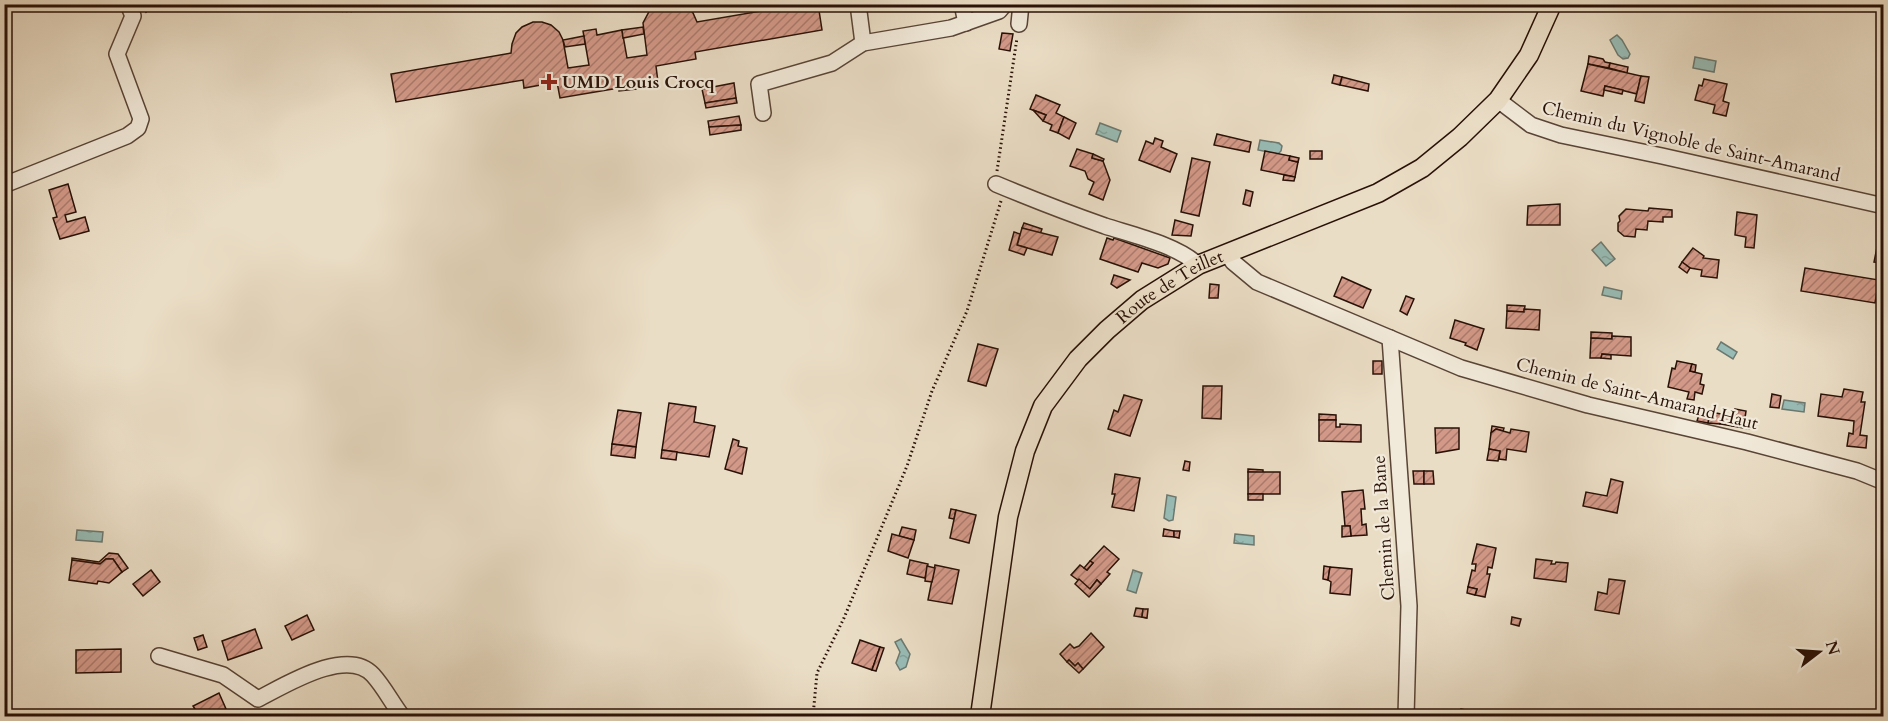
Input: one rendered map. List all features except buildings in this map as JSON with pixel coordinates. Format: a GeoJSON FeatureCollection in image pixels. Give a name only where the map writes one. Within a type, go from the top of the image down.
{"type":"FeatureCollection","features":[{"type":"Feature","properties":{"kind":"main road","name":"Route de Teillet"},"geometry":{"type":"LineString","coordinates":[[981,717],[1008,517],[1024,451],[1043,406],[1078,359],[1142,300],[1198,265],[1378,193],[1422,168],[1460,137],[1498,100],[1529,56],[1552,4]]}},
{"type":"Feature","properties":{"kind":"street"},"geometry":{"type":"LineString","coordinates":[[858,4],[863,43]]}},
{"type":"Feature","properties":{"kind":"street"},"geometry":{"type":"LineString","coordinates":[[962,4],[966,23]]}},
{"type":"Feature","properties":{"kind":"street"},"geometry":{"type":"LineString","coordinates":[[763,113],[759,84],[832,63],[863,43],[951,28],[999,11],[1005,4]]}},
{"type":"Feature","properties":{"kind":"street"},"geometry":{"type":"LineString","coordinates":[[1019,24],[1021,4]]}},
{"type":"Feature","properties":{"kind":"street"},"geometry":{"type":"LineString","coordinates":[[4,185],[127,136],[138,128],[141,119],[117,54],[130,10]]}},
{"type":"Feature","properties":{"kind":"street","name":"Chemin du Vignoble de Saint-Amarand"},"geometry":{"type":"LineString","coordinates":[[1498,100],[1531,125],[1561,135],[1884,206]]}},
{"type":"Feature","properties":{"kind":"street"},"geometry":{"type":"LineString","coordinates":[[1001,186],[1065,212],[1160,244],[1190,257],[1198,265]]}},
{"type":"Feature","properties":{"kind":"street","name":"Chemin de Saint-Amarand Haut"},"geometry":{"type":"LineString","coordinates":[[1227,253],[1233,262],[1257,282],[1461,368],[1588,405],[1747,442],[1857,471],[1884,482]]}},
{"type":"Feature","properties":{"kind":"street","name":"Chemin de la Bane"},"geometry":{"type":"LineString","coordinates":[[1390,338],[1409,606],[1406,717]]}},
{"type":"Feature","properties":{"kind":"street"},"geometry":{"type":"LineString","coordinates":[[159,656],[223,675],[258,699],[319,669],[341,664],[355,666],[371,673],[402,717]]}},
{"type":"Feature","properties":{"kind":"path"},"geometry":{"type":"LineString","coordinates":[[297,4],[355,11],[369,10],[378,4]]}},
{"type":"Feature","properties":{"kind":"path"},"geometry":{"type":"LineString","coordinates":[[813,717],[817,673],[848,608],[907,466],[932,391],[967,311],[1001,186],[998,156],[1019,24]]}},
{"type":"Feature","properties":{"kind":"water"},"geometry":{"type":"Polygon","coordinates":[[[1617,35],[1630,54],[1628,58],[1623,59],[1618,55],[1610,40],[1617,35]]]}},
{"type":"Feature","properties":{"kind":"water"},"geometry":{"type":"Polygon","coordinates":[[[1695,57],[1716,61],[1714,72],[1693,68],[1695,57]]]}},
{"type":"Feature","properties":{"kind":"water"},"geometry":{"type":"Polygon","coordinates":[[[1100,123],[1121,131],[1117,142],[1096,134],[1100,123]]]}},
{"type":"Feature","properties":{"kind":"water"},"geometry":{"type":"Polygon","coordinates":[[[1260,140],[1279,143],[1282,146],[1281,151],[1278,154],[1258,150],[1260,140]]]}},
{"type":"Feature","properties":{"kind":"water"},"geometry":{"type":"Polygon","coordinates":[[[1601,242],[1615,259],[1606,266],[1592,250],[1601,242]]]}},
{"type":"Feature","properties":{"kind":"water"},"geometry":{"type":"Polygon","coordinates":[[[1604,287],[1622,291],[1621,299],[1602,295],[1604,287]]]}},
{"type":"Feature","properties":{"kind":"water"},"geometry":{"type":"Polygon","coordinates":[[[1721,342],[1737,352],[1733,359],[1717,349],[1721,342]]]}},
{"type":"Feature","properties":{"kind":"water"},"geometry":{"type":"Polygon","coordinates":[[[1784,400],[1805,403],[1804,412],[1782,409],[1784,400]]]}},
{"type":"Feature","properties":{"kind":"water"},"geometry":{"type":"Polygon","coordinates":[[[1167,495],[1176,497],[1173,520],[1169,521],[1164,518],[1167,495]]]}},
{"type":"Feature","properties":{"kind":"water"},"geometry":{"type":"Polygon","coordinates":[[[77,530],[103,532],[102,542],[76,540],[77,530]]]}},
{"type":"Feature","properties":{"kind":"water"},"geometry":{"type":"Polygon","coordinates":[[[1235,534],[1254,536],[1254,545],[1234,543],[1235,534]]]}},
{"type":"Feature","properties":{"kind":"water"},"geometry":{"type":"Polygon","coordinates":[[[1133,570],[1142,573],[1136,593],[1127,590],[1133,570]]]}},
{"type":"Feature","properties":{"kind":"water"},"geometry":{"type":"Polygon","coordinates":[[[901,639],[910,654],[906,667],[900,670],[896,663],[900,652],[895,642],[901,639]]]}},
{"type":"Feature","properties":{"kind":"place","name":"UMD Louis Crocq"},"geometry":{"type":"Point","coordinates":[549,82]}}]}
